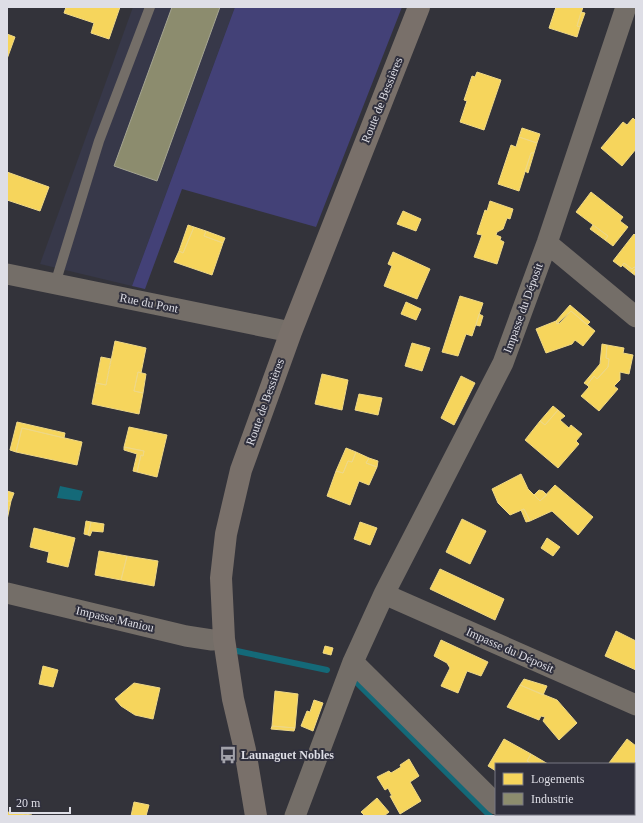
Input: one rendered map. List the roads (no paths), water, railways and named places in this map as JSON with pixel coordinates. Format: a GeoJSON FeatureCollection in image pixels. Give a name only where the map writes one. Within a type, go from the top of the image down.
{"type":"FeatureCollection","features":[{"type":"Feature","properties":{"kind":"main road","name":"Route de Bessières"},"geometry":{"type":"LineString","coordinates":[[256,816],[245,750],[233,699],[224,639],[221,578],[226,534],[241,470],[290,332],[419,7]]}},
{"type":"Feature","properties":{"kind":"street","name":"Impasse du Déposit"},"geometry":{"type":"LineString","coordinates":[[295,816],[353,662],[384,594],[503,363],[547,243],[626,7]]}},
{"type":"Feature","properties":{"kind":"street"},"geometry":{"type":"LineString","coordinates":[[547,243],[636,317]]}},
{"type":"Feature","properties":{"kind":"street","name":"Rue du Pont"},"geometry":{"type":"LineString","coordinates":[[7,274],[290,332]]}},
{"type":"Feature","properties":{"kind":"street","name":"Impasse Maniou"},"geometry":{"type":"LineString","coordinates":[[7,593],[186,636],[212,640],[224,639]]}},
{"type":"Feature","properties":{"kind":"street","name":"Impasse du Déposit"},"geometry":{"type":"LineString","coordinates":[[384,594],[636,706]]}},
{"type":"Feature","properties":{"kind":"street"},"geometry":{"type":"LineString","coordinates":[[353,662],[495,803]]}},
{"type":"Feature","properties":{"kind":"lane"},"geometry":{"type":"LineString","coordinates":[[55,284],[99,141],[150,7]]}},
{"type":"Feature","properties":{"kind":"water"},"geometry":{"type":"Polygon","coordinates":[[[60,486],[83,491],[80,501],[57,498],[60,486]]]}},
{"type":"Feature","properties":{"kind":"waterway"},"geometry":{"type":"LineString","coordinates":[[237,651],[327,670]]}},
{"type":"Feature","properties":{"kind":"waterway"},"geometry":{"type":"LineString","coordinates":[[356,682],[490,816]]}},
{"type":"Feature","properties":{"kind":"place","name":"Launaguet Nobles"},"geometry":{"type":"Point","coordinates":[228,755]}}]}
